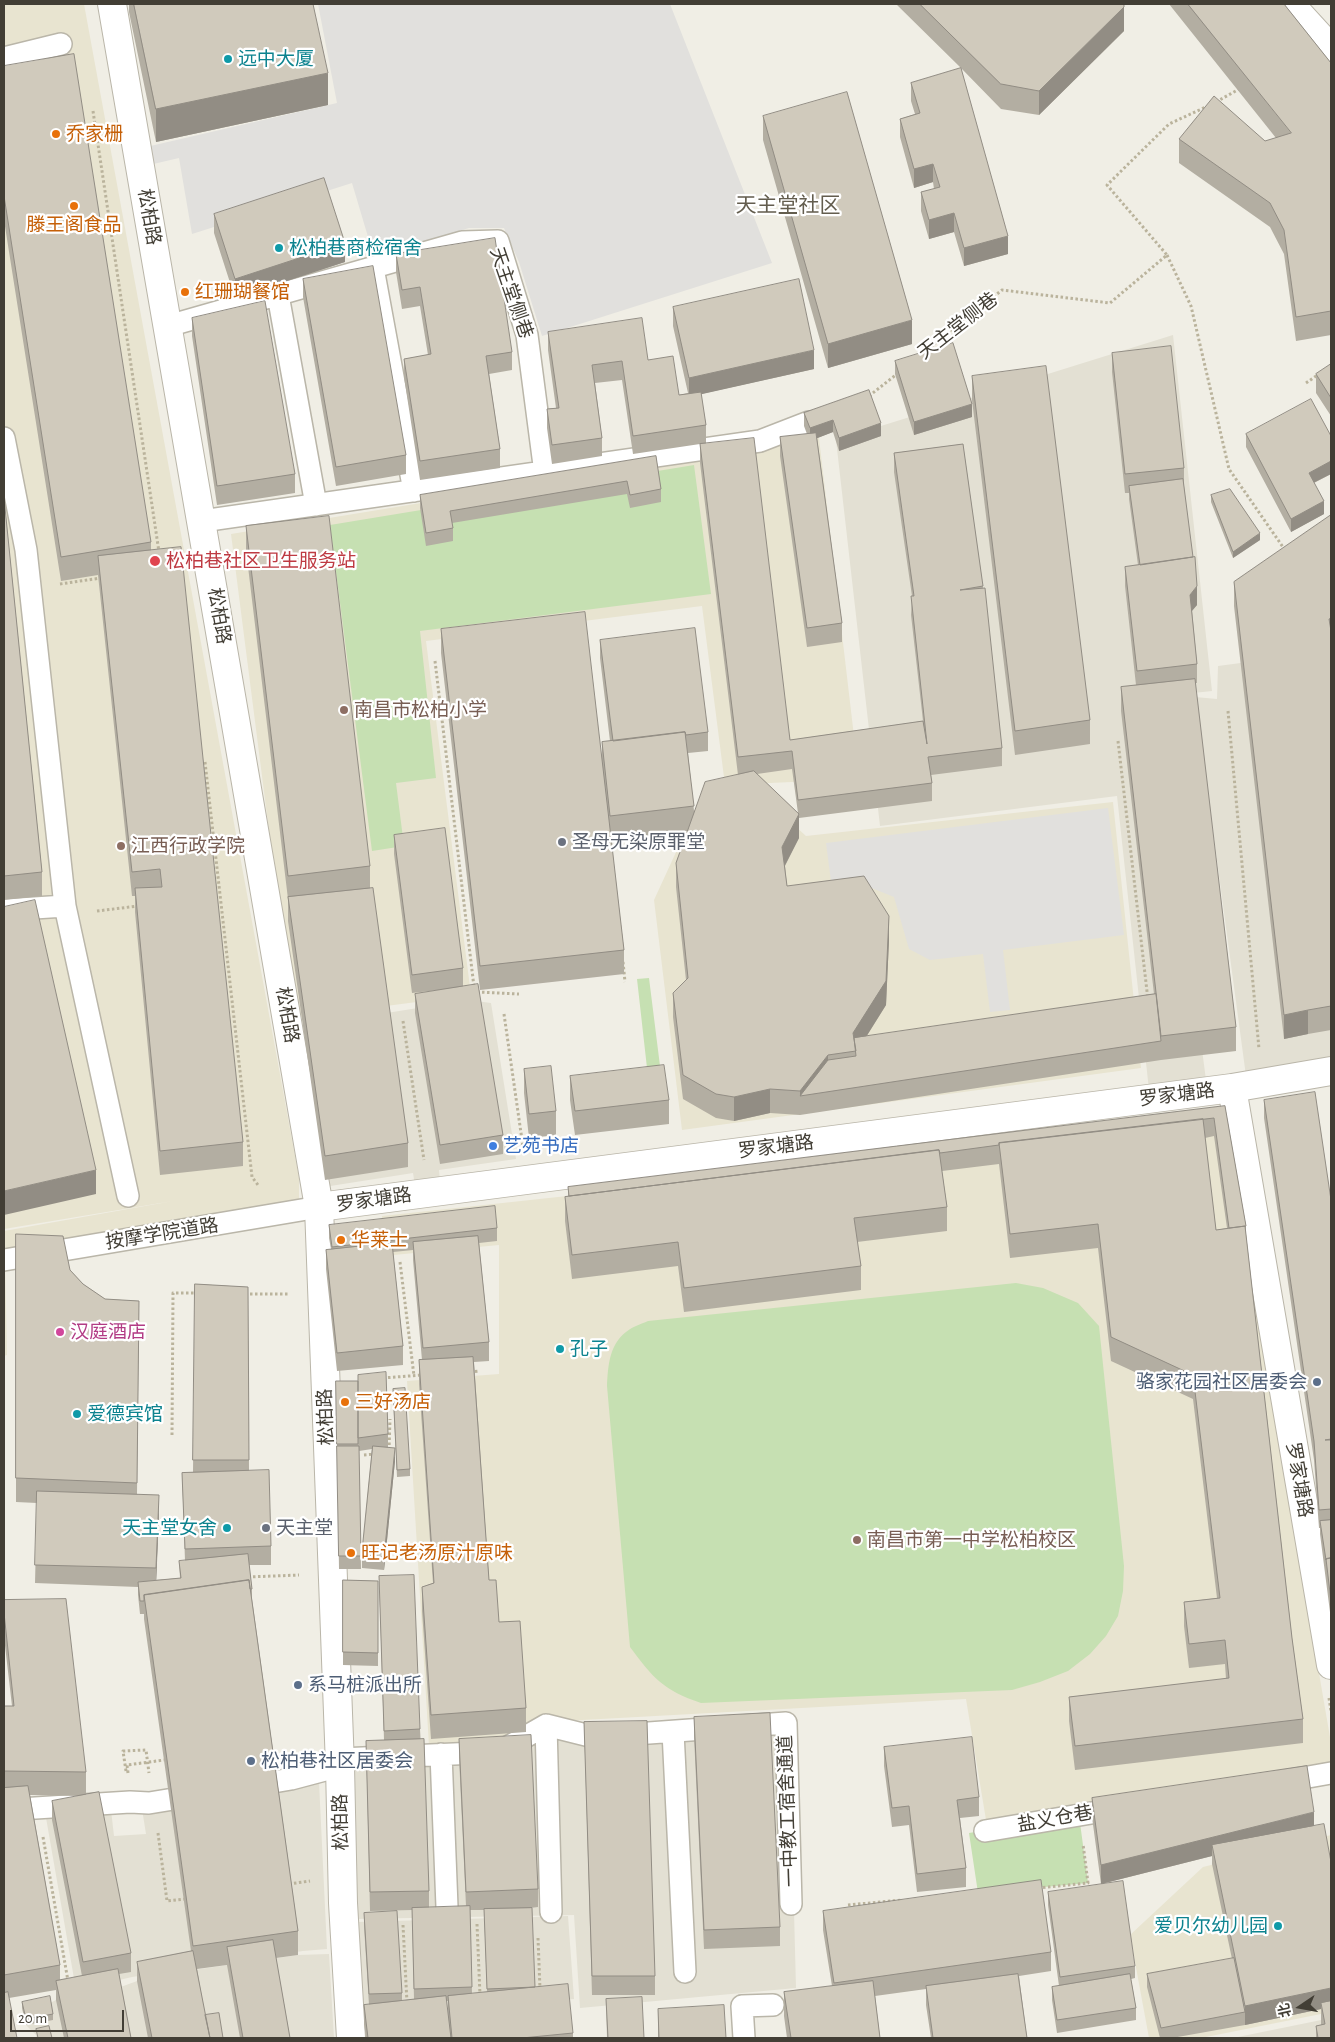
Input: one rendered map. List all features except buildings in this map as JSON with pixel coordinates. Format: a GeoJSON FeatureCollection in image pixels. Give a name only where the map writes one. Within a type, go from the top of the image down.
{"type":"FeatureCollection","features":[{"type":"Feature","properties":{"kind":"street","name":"松柏路"},"geometry":{"type":"LineString","coordinates":[[112,4],[319,1207],[340,1763],[342,1876],[351,2038]]}},
{"type":"Feature","properties":{"kind":"street"},"geometry":{"type":"LineString","coordinates":[[1290,4],[1331,49]]}},
{"type":"Feature","properties":{"kind":"street","name":"罗家塘路"},"geometry":{"type":"LineString","coordinates":[[319,1207],[1232,1088],[1331,1071]]}},
{"type":"Feature","properties":{"kind":"street","name":"罗家塘路"},"geometry":{"type":"LineString","coordinates":[[1232,1088],[1330,1678]]}},
{"type":"Feature","properties":{"kind":"lane"},"geometry":{"type":"LineString","coordinates":[[4,58],[60,44]]}},
{"type":"Feature","properties":{"kind":"lane","name":"天主堂侧巷"},"geometry":{"type":"LineString","coordinates":[[168,326],[462,242],[498,241],[528,335],[545,472]]}},
{"type":"Feature","properties":{"kind":"lane"},"geometry":{"type":"LineString","coordinates":[[373,268],[414,491]]}},
{"type":"Feature","properties":{"kind":"lane"},"geometry":{"type":"LineString","coordinates":[[278,295],[316,505]]}},
{"type":"Feature","properties":{"kind":"lane"},"geometry":{"type":"LineString","coordinates":[[202,522],[760,441],[809,422]]}},
{"type":"Feature","properties":{"kind":"lane"},"geometry":{"type":"LineString","coordinates":[[4,438],[9,488],[26,550],[66,910],[128,1196]]}},
{"type":"Feature","properties":{"kind":"lane"},"geometry":{"type":"LineString","coordinates":[[4,910],[66,910]]}},
{"type":"Feature","properties":{"kind":"lane","name":"按摩学院道路"},"geometry":{"type":"LineString","coordinates":[[4,1260],[319,1207]]}},
{"type":"Feature","properties":{"kind":"lane","name":"一中教工宿舍通道"},"geometry":{"type":"LineString","coordinates":[[546,1725],[594,1737],[786,1723],[791,1904]]}},
{"type":"Feature","properties":{"kind":"lane"},"geometry":{"type":"LineString","coordinates":[[4,1810],[130,1802],[149,1803],[291,1779],[340,1763],[441,1754],[499,1752],[546,1725],[552,1912]]}},
{"type":"Feature","properties":{"kind":"lane"},"geometry":{"type":"LineString","coordinates":[[673,1732],[684,1972]]}},
{"type":"Feature","properties":{"kind":"lane"},"geometry":{"type":"LineString","coordinates":[[441,1754],[447,1907]]}},
{"type":"Feature","properties":{"kind":"lane"},"geometry":{"type":"LineString","coordinates":[[1263,1784],[1331,1773]]}},
{"type":"Feature","properties":{"kind":"lane","name":"盐义仓巷"},"geometry":{"type":"LineString","coordinates":[[985,1830],[1137,1805]]}},
{"type":"Feature","properties":{"kind":"lane"},"geometry":{"type":"LineString","coordinates":[[744,2038],[742,2006],[773,2005]]}},
{"type":"Feature","properties":{"kind":"path"},"geometry":{"type":"LineString","coordinates":[[1243,87],[1217,102],[1169,124],[1107,185],[1167,255],[1191,306],[1229,469],[1287,553]]}},
{"type":"Feature","properties":{"kind":"path"},"geometry":{"type":"LineString","coordinates":[[92,101],[161,561]]}},
{"type":"Feature","properties":{"kind":"path","name":"天主堂侧巷"},"geometry":{"type":"LineString","coordinates":[[919,356],[1002,290],[1110,304],[1167,255]]}},
{"type":"Feature","properties":{"kind":"path","name":"天主堂侧巷"},"geometry":{"type":"LineString","coordinates":[[866,398],[904,368]]}},
{"type":"Feature","properties":{"kind":"path"},"geometry":{"type":"LineString","coordinates":[[1306,383],[1325,370]]}},
{"type":"Feature","properties":{"kind":"path"},"geometry":{"type":"LineString","coordinates":[[30,589],[106,577]]}},
{"type":"Feature","properties":{"kind":"path"},"geometry":{"type":"LineString","coordinates":[[435,661],[475,992],[519,994]]}},
{"type":"Feature","properties":{"kind":"path"},"geometry":{"type":"LineString","coordinates":[[1228,711],[1262,1082]]}},
{"type":"Feature","properties":{"kind":"path"},"geometry":{"type":"LineString","coordinates":[[1118,741],[1150,1008]]}},
{"type":"Feature","properties":{"kind":"path"},"geometry":{"type":"LineString","coordinates":[[205,760],[252,1177],[261,1189]]}},
{"type":"Feature","properties":{"kind":"path"},"geometry":{"type":"LineString","coordinates":[[212,897],[221,896]]}},
{"type":"Feature","properties":{"kind":"path"},"geometry":{"type":"LineString","coordinates":[[66,910],[142,905]]}},
{"type":"Feature","properties":{"kind":"path"},"geometry":{"type":"LineString","coordinates":[[622,952],[626,982]]}},
{"type":"Feature","properties":{"kind":"path"},"geometry":{"type":"LineString","coordinates":[[504,1014],[528,1180]]}},
{"type":"Feature","properties":{"kind":"path"},"geometry":{"type":"LineString","coordinates":[[403,1020],[429,1192]]}},
{"type":"Feature","properties":{"kind":"path"},"geometry":{"type":"LineString","coordinates":[[400,1262],[414,1376]]}},
{"type":"Feature","properties":{"kind":"path"},"geometry":{"type":"LineString","coordinates":[[172,1435],[173,1293],[202,1293]]}},
{"type":"Feature","properties":{"kind":"path"},"geometry":{"type":"LineString","coordinates":[[242,1294],[322,1294]]}},
{"type":"Feature","properties":{"kind":"path"},"geometry":{"type":"LineString","coordinates":[[469,1372],[478,1372]]}},
{"type":"Feature","properties":{"kind":"path"},"geometry":{"type":"LineString","coordinates":[[325,1382],[423,1375]]}},
{"type":"Feature","properties":{"kind":"path"},"geometry":{"type":"LineString","coordinates":[[389,1453],[390,1419]]}},
{"type":"Feature","properties":{"kind":"path"},"geometry":{"type":"LineString","coordinates":[[364,1455],[381,1454]]}},
{"type":"Feature","properties":{"kind":"path"},"geometry":{"type":"LineString","coordinates":[[244,1577],[332,1574]]}},
{"type":"Feature","properties":{"kind":"path"},"geometry":{"type":"LineString","coordinates":[[1330,1678],[1331,1711]]}},
{"type":"Feature","properties":{"kind":"path"},"geometry":{"type":"LineString","coordinates":[[146,1750],[123,1751],[134,1828],[158,1825],[167,1901],[196,1897]]}},
{"type":"Feature","properties":{"kind":"path"},"geometry":{"type":"LineString","coordinates":[[38,1808],[68,1982]]}},
{"type":"Feature","properties":{"kind":"path"},"geometry":{"type":"LineString","coordinates":[[1033,1888],[1088,1883],[1079,1815]]}},
{"type":"Feature","properties":{"kind":"path"},"geometry":{"type":"LineString","coordinates":[[284,1885],[342,1876]]}},
{"type":"Feature","properties":{"kind":"path"},"geometry":{"type":"LineString","coordinates":[[848,1905],[904,1900]]}},
{"type":"Feature","properties":{"kind":"path"},"geometry":{"type":"LineString","coordinates":[[478,1924],[480,1997]]}},
{"type":"Feature","properties":{"kind":"path"},"geometry":{"type":"LineString","coordinates":[[403,1925],[407,2011]]}},
{"type":"Feature","properties":{"kind":"path"},"geometry":{"type":"LineString","coordinates":[[538,1932],[540,1991]]}},
{"type":"Feature","properties":{"kind":"shaded area","name":"江西行政学院"},"geometry":{"type":"Polygon","coordinates":[[[4,4],[84,4],[299,1178],[299,1216],[5,1260],[7,1355],[4,1356],[4,1231],[173,1201],[4,1229],[4,4]]]}},
{"type":"Feature","properties":{"kind":"shaded area"},"geometry":{"type":"Polygon","coordinates":[[[318,4],[670,4],[772,263],[542,336],[519,262],[504,228],[469,228],[374,257],[352,183],[192,234],[179,158],[149,165],[146,147],[337,103],[318,4]]]}},
{"type":"Feature","properties":{"kind":"shaded area"},"geometry":{"type":"Polygon","coordinates":[[[1173,335],[1212,691],[1156,697],[1206,1080],[1149,1090],[1117,796],[880,826],[836,440],[1173,335]]]}},
{"type":"Feature","properties":{"kind":"shaded area","name":"南昌市松柏小学"},"geometry":{"type":"Polygon","coordinates":[[[819,438],[859,779],[725,785],[702,606],[426,641],[471,995],[293,1018],[231,534],[819,438]]]}},
{"type":"Feature","properties":{"kind":"shaded area"},"geometry":{"type":"Polygon","coordinates":[[[1331,651],[1331,1062],[1246,1076],[1195,697],[1217,699],[1218,666],[1331,651]]]}},
{"type":"Feature","properties":{"kind":"shaded area"},"geometry":{"type":"Polygon","coordinates":[[[756,790],[806,836],[1113,802],[1141,1068],[682,1130],[654,900],[700,800],[756,790]]]}},
{"type":"Feature","properties":{"kind":"shaded area"},"geometry":{"type":"Polygon","coordinates":[[[1108,808],[1124,935],[1003,950],[1010,1010],[990,1012],[983,954],[930,960],[909,949],[894,897],[864,885],[832,889],[826,843],[1108,808]]]}},
{"type":"Feature","properties":{"kind":"shaded area"},"geometry":{"type":"Polygon","coordinates":[[[468,1000],[491,1003],[516,1159],[439,1170],[440,1182],[415,1186],[413,1173],[324,1187],[299,1027],[468,1000]]]}},
{"type":"Feature","properties":{"kind":"shaded area","name":"南昌市第一中学松柏校区"},"geometry":{"type":"Polygon","coordinates":[[[1225,1125],[1331,1743],[1331,1765],[986,1820],[966,1699],[546,1722],[505,1744],[429,1746],[407,1381],[499,1374],[499,1245],[383,1256],[382,1216],[1225,1125]]]}},
{"type":"Feature","properties":{"kind":"shaded area"},"geometry":{"type":"Polygon","coordinates":[[[789,1719],[796,1988],[580,2008],[574,1915],[356,1919],[351,1756],[506,1745],[546,1723],[596,1736],[789,1719]]]}},
{"type":"Feature","properties":{"kind":"shaded area"},"geometry":{"type":"Polygon","coordinates":[[[319,1782],[327,1949],[132,1977],[76,1990],[45,1812],[111,1810],[114,1836],[146,1834],[142,1809],[319,1782]]]}},
{"type":"Feature","properties":{"kind":"shaded area"},"geometry":{"type":"Polygon","coordinates":[[[1331,1835],[1331,2012],[1201,2038],[1149,2038],[1130,1935],[1203,1867],[1331,1835]]]}},
{"type":"Feature","properties":{"kind":"shaded area"},"geometry":{"type":"Polygon","coordinates":[[[568,1916],[574,1999],[364,2018],[356,1922],[568,1916]]]}},
{"type":"Feature","properties":{"kind":"shaded area"},"geometry":{"type":"Polygon","coordinates":[[[329,1954],[334,2038],[36,2038],[36,2035],[26,2025],[22,2008],[193,1970],[298,1955],[329,1954]]]}},
{"type":"Feature","properties":{"kind":"shaded area"},"geometry":{"type":"Polygon","coordinates":[[[1331,2018],[1331,2038],[1233,2038],[1331,2018]]]}},
{"type":"Feature","properties":{"kind":"green space"},"geometry":{"type":"Polygon","coordinates":[[[694,465],[711,594],[420,631],[436,778],[396,783],[404,846],[372,851],[330,525],[694,465]]]}},
{"type":"Feature","properties":{"kind":"green space"},"geometry":{"type":"Polygon","coordinates":[[[649,978],[662,1082],[647,1068],[637,979],[649,978]]]}},
{"type":"Feature","properties":{"kind":"green space"},"geometry":{"type":"Polygon","coordinates":[[[1016,1283],[1043,1288],[1078,1303],[1099,1326],[1124,1566],[1123,1591],[1118,1616],[1106,1636],[1090,1654],[1068,1671],[1012,1690],[701,1703],[677,1693],[660,1682],[645,1667],[630,1647],[607,1386],[610,1357],[620,1337],[648,1321],[1016,1283]]]}},
{"type":"Feature","properties":{"kind":"green space"},"geometry":{"type":"Polygon","coordinates":[[[1079,1815],[1088,1883],[978,1893],[969,1833],[1079,1815]]]}},
{"type":"Feature","properties":{"kind":"place","name":"远中大厦"},"geometry":{"type":"Point","coordinates":[228,59]}},
{"type":"Feature","properties":{"kind":"place","name":"乔家栅"},"geometry":{"type":"Point","coordinates":[56,134]}},
{"type":"Feature","properties":{"kind":"place","name":"滕王阁食品"},"geometry":{"type":"Point","coordinates":[74,206]}},
{"type":"Feature","properties":{"kind":"place","name":"松柏巷商检宿舍"},"geometry":{"type":"Point","coordinates":[279,248]}},
{"type":"Feature","properties":{"kind":"place","name":"红珊瑚餐馆"},"geometry":{"type":"Point","coordinates":[185,292]}},
{"type":"Feature","properties":{"kind":"place","name":"松柏巷社区卫生服务站"},"geometry":{"type":"Point","coordinates":[155,561]}},
{"type":"Feature","properties":{"kind":"place","name":"南昌市松柏小学"},"geometry":{"type":"Point","coordinates":[344,710]}},
{"type":"Feature","properties":{"kind":"place","name":"圣母无染原罪堂"},"geometry":{"type":"Point","coordinates":[562,842]}},
{"type":"Feature","properties":{"kind":"place","name":"江西行政学院"},"geometry":{"type":"Point","coordinates":[121,846]}},
{"type":"Feature","properties":{"kind":"place","name":"艺苑书店"},"geometry":{"type":"Point","coordinates":[493,1146]}},
{"type":"Feature","properties":{"kind":"place","name":"华莱士"},"geometry":{"type":"Point","coordinates":[341,1240]}},
{"type":"Feature","properties":{"kind":"place","name":"汉庭酒店"},"geometry":{"type":"Point","coordinates":[60,1332]}},
{"type":"Feature","properties":{"kind":"place","name":"孔子"},"geometry":{"type":"Point","coordinates":[560,1349]}},
{"type":"Feature","properties":{"kind":"place","name":"骆家花园社区居委会"},"geometry":{"type":"Point","coordinates":[1317,1382]}},
{"type":"Feature","properties":{"kind":"place","name":"三好汤店"},"geometry":{"type":"Point","coordinates":[345,1402]}},
{"type":"Feature","properties":{"kind":"place","name":"爱德宾馆"},"geometry":{"type":"Point","coordinates":[77,1414]}},
{"type":"Feature","properties":{"kind":"place","name":"天主堂女舍"},"geometry":{"type":"Point","coordinates":[227,1528]}},
{"type":"Feature","properties":{"kind":"place","name":"天主堂"},"geometry":{"type":"Point","coordinates":[266,1528]}},
{"type":"Feature","properties":{"kind":"place","name":"南昌市第一中学松柏校区"},"geometry":{"type":"Point","coordinates":[857,1540]}},
{"type":"Feature","properties":{"kind":"place","name":"旺记老汤原汁原味"},"geometry":{"type":"Point","coordinates":[351,1553]}},
{"type":"Feature","properties":{"kind":"place","name":"系马桩派出所"},"geometry":{"type":"Point","coordinates":[298,1685]}},
{"type":"Feature","properties":{"kind":"place","name":"松柏巷社区居委会"},"geometry":{"type":"Point","coordinates":[251,1761]}},
{"type":"Feature","properties":{"kind":"place","name":"爱贝尔幼儿园"},"geometry":{"type":"Point","coordinates":[1278,1926]}},
{"type":"Feature","properties":{"kind":"district","name":"天主堂社区"},"geometry":{"type":"Point","coordinates":[788,206]}}]}
